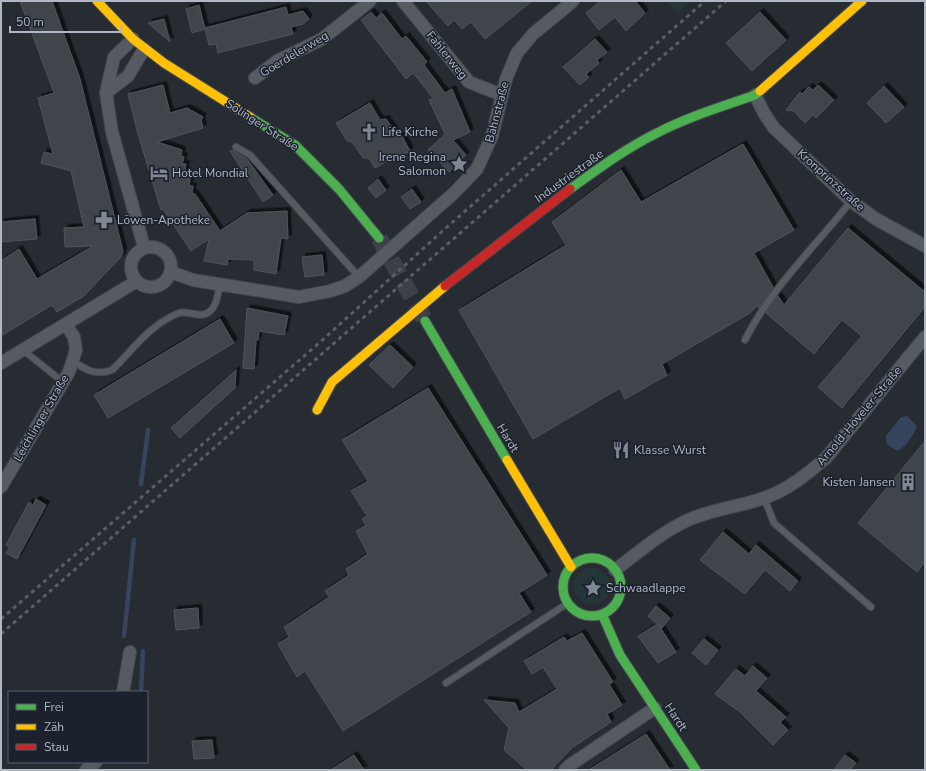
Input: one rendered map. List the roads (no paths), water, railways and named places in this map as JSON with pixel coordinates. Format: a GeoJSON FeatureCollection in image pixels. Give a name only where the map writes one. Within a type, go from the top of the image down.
{"type":"FeatureCollection","features":[{"type":"Feature","properties":{"kind":"main road","name":"Solinger Straße"},"geometry":{"type":"LineString","coordinates":[[97,1],[144,49],[295,145],[339,189],[379,238]]}},
{"type":"Feature","properties":{"kind":"main road","name":"Industriestraße"},"geometry":{"type":"LineString","coordinates":[[317,410],[332,382],[426,301],[538,213],[612,159],[675,124],[755,95],[862,1]]}},
{"type":"Feature","properties":{"kind":"main road","name":"Hardt"},"geometry":{"type":"LineString","coordinates":[[425,321],[571,567]]}},
{"type":"Feature","properties":{"kind":"main road"},"geometry":{"type":"LineString","coordinates":[[594,559],[606,562],[615,570],[619,578],[620,596],[616,603],[602,614],[595,616],[580,613],[568,603],[563,591],[563,584],[567,572],[571,567],[582,560],[594,559]]}},
{"type":"Feature","properties":{"kind":"main road","name":"Hardt"},"geometry":{"type":"LineString","coordinates":[[602,614],[620,655],[696,770]]}},
{"type":"Feature","properties":{"kind":"street","name":"Goerdelerweg"},"geometry":{"type":"LineString","coordinates":[[255,78],[277,61],[322,40],[370,1]]}},
{"type":"Feature","properties":{"kind":"street","name":"Fahlerweg"},"geometry":{"type":"LineString","coordinates":[[403,1],[469,82],[502,95]]}},
{"type":"Feature","properties":{"kind":"street","name":"Bahnstraße"},"geometry":{"type":"LineString","coordinates":[[363,274],[454,193],[477,168],[492,136],[511,65],[525,42],[532,34],[573,1]]}},
{"type":"Feature","properties":{"kind":"street"},"geometry":{"type":"LineString","coordinates":[[133,39],[114,57],[106,93],[112,132],[144,247]]}},
{"type":"Feature","properties":{"kind":"street"},"geometry":{"type":"LineString","coordinates":[[106,93],[128,76],[144,49]]}},
{"type":"Feature","properties":{"kind":"street","name":"Kronprinzstraße"},"geometry":{"type":"LineString","coordinates":[[755,95],[774,128],[851,201],[876,219],[925,246]]}},
{"type":"Feature","properties":{"kind":"street"},"geometry":{"type":"LineString","coordinates":[[144,247],[157,247],[167,254],[170,260],[171,272],[163,283],[156,286],[143,285],[137,281],[131,269],[131,262],[134,256],[144,247]]}},
{"type":"Feature","properties":{"kind":"street"},"geometry":{"type":"LineString","coordinates":[[171,272],[219,289],[299,296],[330,291],[345,286],[363,274]]}},
{"type":"Feature","properties":{"kind":"street"},"geometry":{"type":"LineString","coordinates":[[1,363],[137,281]]}},
{"type":"Feature","properties":{"kind":"street","name":"Leichlinger Straße"},"geometry":{"type":"LineString","coordinates":[[1,487],[64,382],[76,350],[74,337],[66,325]]}},
{"type":"Feature","properties":{"kind":"street","name":"Arnold-Höveler-Straße"},"geometry":{"type":"LineString","coordinates":[[615,570],[644,546],[677,525],[716,511],[764,498],[789,486],[826,458],[925,337]]}},
{"type":"Feature","properties":{"kind":"street"},"geometry":{"type":"LineString","coordinates":[[123,691],[130,652]]}},
{"type":"Feature","properties":{"kind":"street"},"geometry":{"type":"LineString","coordinates":[[565,770],[570,765],[655,708]]}},
{"type":"Feature","properties":{"kind":"street"},"geometry":{"type":"LineString","coordinates":[[86,770],[95,763]]}},
{"type":"Feature","properties":{"kind":"lane"},"geometry":{"type":"LineString","coordinates":[[236,147],[250,155],[363,274]]}},
{"type":"Feature","properties":{"kind":"lane"},"geometry":{"type":"LineString","coordinates":[[745,340],[755,320],[769,300],[851,201]]}},
{"type":"Feature","properties":{"kind":"lane"},"geometry":{"type":"LineString","coordinates":[[72,360],[93,373],[104,373],[112,370],[156,326],[181,313],[201,315],[209,312],[216,303],[219,289]]}},
{"type":"Feature","properties":{"kind":"lane"},"geometry":{"type":"LineString","coordinates":[[23,350],[64,382]]}},
{"type":"Feature","properties":{"kind":"lane"},"geometry":{"type":"LineString","coordinates":[[764,498],[774,524],[871,607]]}},
{"type":"Feature","properties":{"kind":"lane"},"geometry":{"type":"LineString","coordinates":[[446,683],[568,603]]}},
{"type":"Feature","properties":{"kind":"water"},"geometry":{"type":"Polygon","coordinates":[[[907,416],[917,426],[909,441],[897,451],[887,444],[886,436],[901,417],[907,416]]]}},
{"type":"Feature","properties":{"kind":"waterway"},"geometry":{"type":"LineString","coordinates":[[141,484],[148,430]]}},
{"type":"Feature","properties":{"kind":"waterway"},"geometry":{"type":"LineString","coordinates":[[124,636],[134,540]]}},
{"type":"Feature","properties":{"kind":"waterway"},"geometry":{"type":"LineString","coordinates":[[141,691],[143,651]]}},
{"type":"Feature","properties":{"kind":"tunnel"},"geometry":{"type":"LineString","coordinates":[[379,238],[425,321]]}},
{"type":"Feature","properties":{"kind":"railway"},"geometry":{"type":"LineString","coordinates":[[1,619],[318,344],[447,227],[705,1]]}},
{"type":"Feature","properties":{"kind":"railway"},"geometry":{"type":"LineString","coordinates":[[1,634],[726,1]]}},
{"type":"Feature","properties":{"kind":"place","name":"Life Kirche"},"geometry":{"type":"Point","coordinates":[369,132]}},
{"type":"Feature","properties":{"kind":"place","name":"Irene Regina Salomon"},"geometry":{"type":"Point","coordinates":[459,164]}},
{"type":"Feature","properties":{"kind":"place","name":"Hotel Mondial"},"geometry":{"type":"Point","coordinates":[159,173]}},
{"type":"Feature","properties":{"kind":"place","name":"Löwen-Apotheke"},"geometry":{"type":"Point","coordinates":[104,220]}},
{"type":"Feature","properties":{"kind":"place","name":"Klasse Wurst"},"geometry":{"type":"Point","coordinates":[621,450]}},
{"type":"Feature","properties":{"kind":"place","name":"Kisten Jansen"},"geometry":{"type":"Point","coordinates":[908,482]}},
{"type":"Feature","properties":{"kind":"place","name":"Schwaadlappe"},"geometry":{"type":"Point","coordinates":[593,588]}}]}
